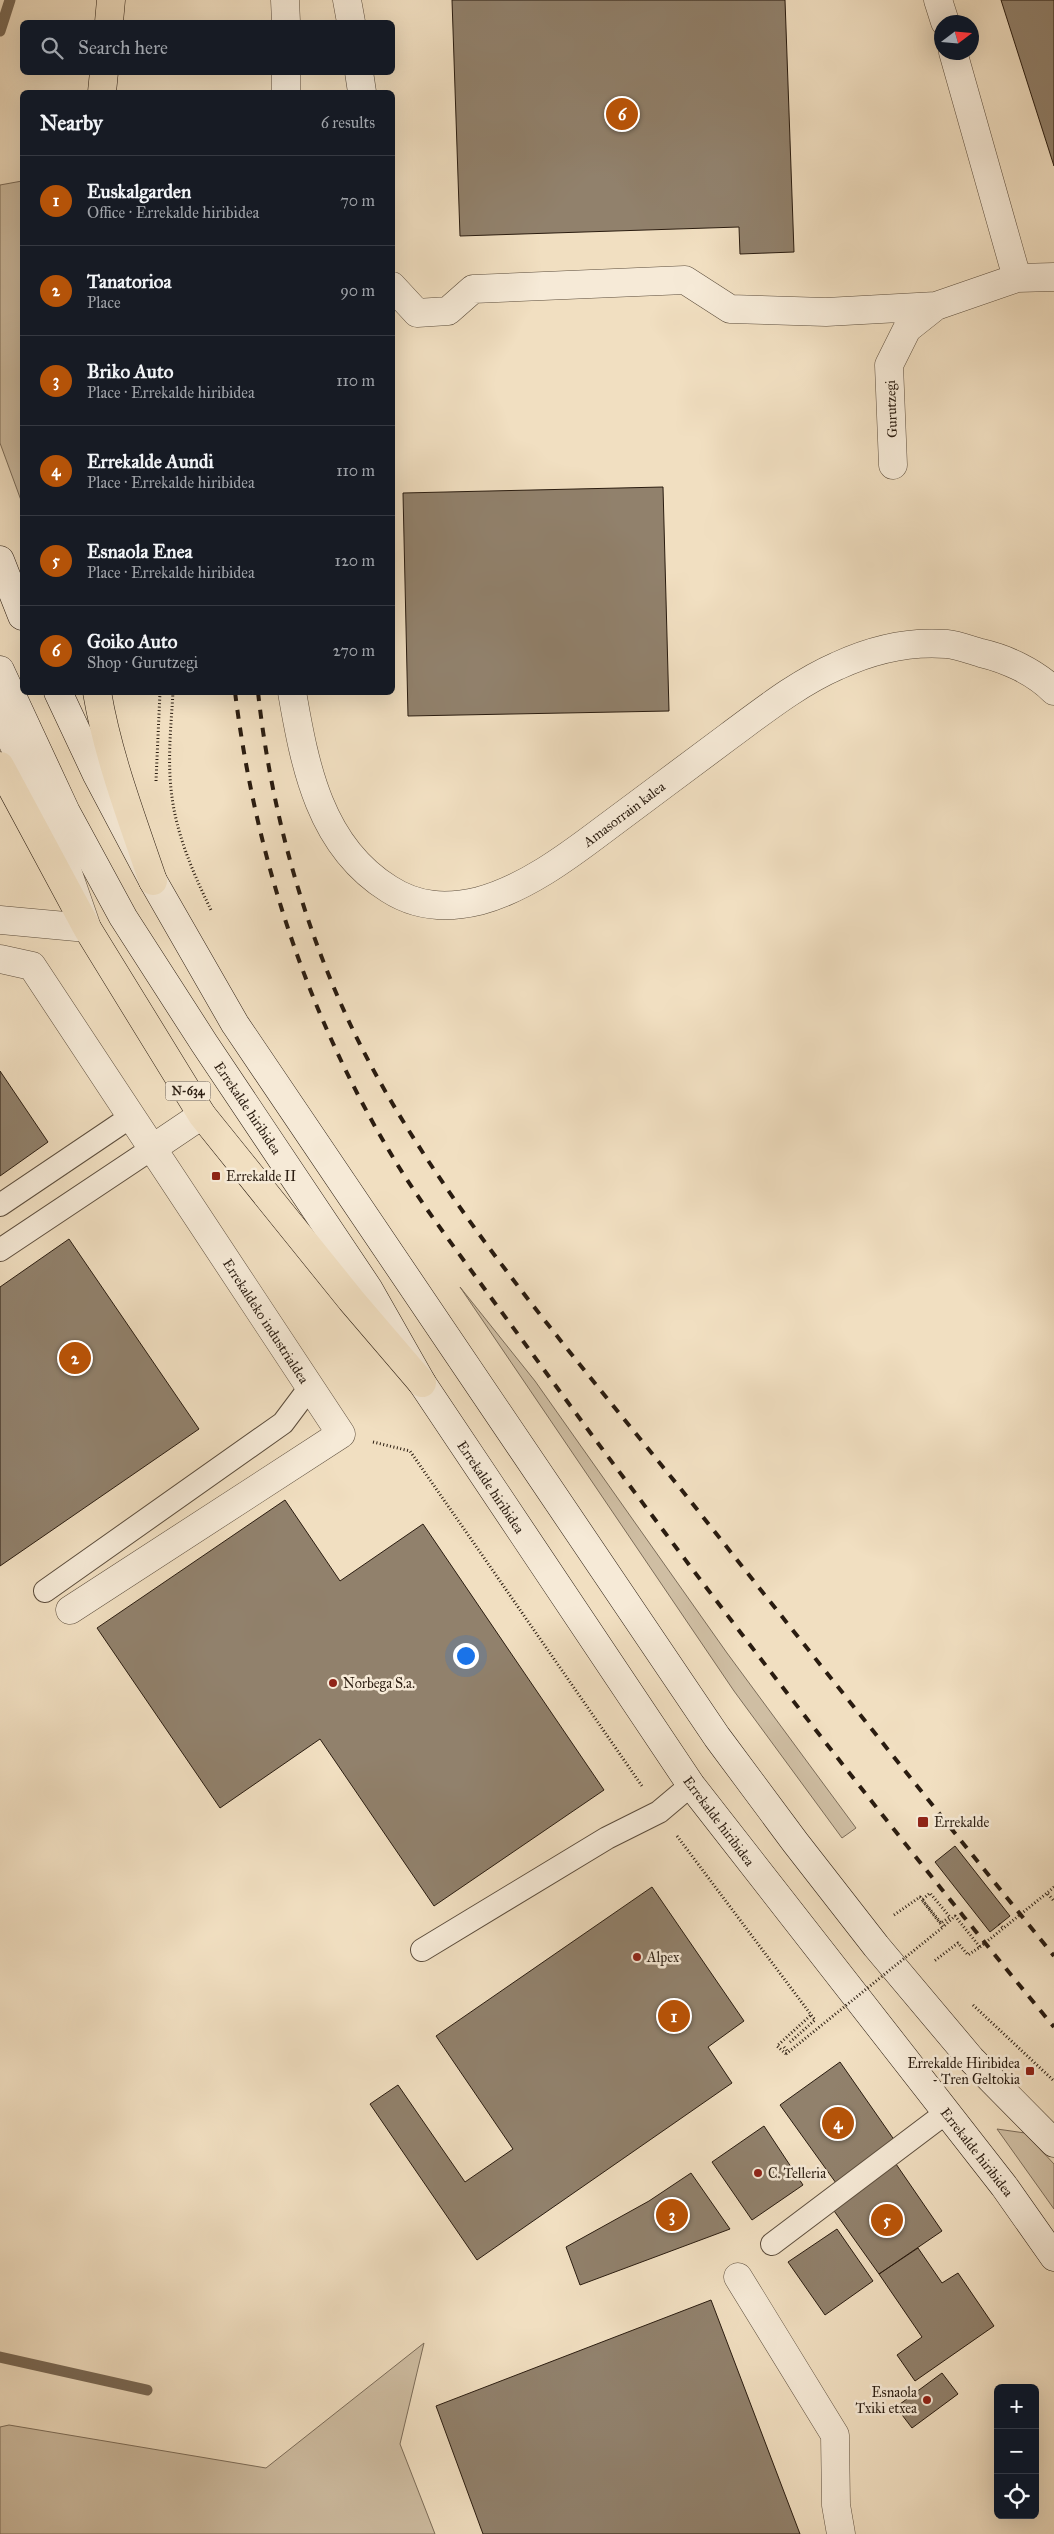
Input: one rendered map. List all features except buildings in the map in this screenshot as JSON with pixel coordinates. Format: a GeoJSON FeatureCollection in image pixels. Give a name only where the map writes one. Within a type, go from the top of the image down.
{"type":"FeatureCollection","features":[{"type":"Feature","properties":{"kind":"highway"},"geometry":{"type":"LineString","coordinates":[[109,20],[111,0]]}},
{"type":"Feature","properties":{"kind":"highway"},"geometry":{"type":"LineString","coordinates":[[102,90],[104,75]]}},
{"type":"Feature","properties":{"kind":"highway"},"geometry":{"type":"LineString","coordinates":[[97,695],[100,715],[123,793],[153,881]]}},
{"type":"Feature","properties":{"kind":"highway","name":"N-634"},"geometry":{"type":"LineString","coordinates":[[0,766],[86,928],[202,1115],[351,1300],[422,1384]]}},
{"type":"Feature","properties":{"kind":"street"},"geometry":{"type":"LineString","coordinates":[[285,0],[286,20]]}},
{"type":"Feature","properties":{"kind":"street"},"geometry":{"type":"LineString","coordinates":[[347,0],[351,20]]}},
{"type":"Feature","properties":{"kind":"street"},"geometry":{"type":"LineString","coordinates":[[938,0],[943,15]]}},
{"type":"Feature","properties":{"kind":"street"},"geometry":{"type":"LineString","coordinates":[[956,60],[1017,278]]}},
{"type":"Feature","properties":{"kind":"street"},"geometry":{"type":"LineString","coordinates":[[286,75],[286,90]]}},
{"type":"Feature","properties":{"kind":"street"},"geometry":{"type":"LineString","coordinates":[[359,75],[362,90]]}},
{"type":"Feature","properties":{"kind":"street","name":"Gurutzegi"},"geometry":{"type":"LineString","coordinates":[[893,465],[889,365],[907,328],[936,306],[1017,278],[1054,277]]}},
{"type":"Feature","properties":{"kind":"street"},"geometry":{"type":"LineString","coordinates":[[395,289],[417,313],[448,312],[473,290],[684,280],[730,309],[826,312],[936,306]]}},
{"type":"Feature","properties":{"kind":"street"},"geometry":{"type":"LineString","coordinates":[[0,560],[20,611]]}},
{"type":"Feature","properties":{"kind":"street","name":"Amasorrain kalea"},"geometry":{"type":"LineString","coordinates":[[293,695],[301,743],[314,794],[342,846],[373,879],[407,901],[442,906],[480,900],[522,883],[566,858],[779,699],[836,666],[889,647],[948,644],[1004,659],[1048,685],[1054,691]]}},
{"type":"Feature","properties":{"kind":"street","name":"Errekalde hiribidea"},"geometry":{"type":"LineString","coordinates":[[0,670],[66,812],[123,917],[204,1043],[368,1288],[422,1384],[691,1785],[947,2112],[1004,2186],[1054,2256]]}},
{"type":"Feature","properties":{"kind":"street"},"geometry":{"type":"LineString","coordinates":[[59,695],[97,775],[153,881],[235,1024],[699,1709],[795,1842],[876,1946],[971,2059],[1054,2142]]}},
{"type":"Feature","properties":{"kind":"street"},"geometry":{"type":"LineString","coordinates":[[0,716],[50,821],[86,928],[0,920]]}},
{"type":"Feature","properties":{"kind":"street","name":"Errekaldeko industrialdea"},"geometry":{"type":"LineString","coordinates":[[0,959],[32,966],[341,1434]]}},
{"type":"Feature","properties":{"kind":"street"},"geometry":{"type":"LineString","coordinates":[[153,1148],[202,1115]]}},
{"type":"Feature","properties":{"kind":"street"},"geometry":{"type":"LineString","coordinates":[[70,1610],[341,1434]]}},
{"type":"Feature","properties":{"kind":"street"},"geometry":{"type":"LineString","coordinates":[[738,2276],[834,2435],[836,2506],[841,2534]]}},
{"type":"Feature","properties":{"kind":"lane"},"geometry":{"type":"LineString","coordinates":[[0,1205],[132,1116]]}},
{"type":"Feature","properties":{"kind":"lane"},"geometry":{"type":"LineString","coordinates":[[0,1250],[153,1148]]}},
{"type":"Feature","properties":{"kind":"lane"},"geometry":{"type":"LineString","coordinates":[[45,1591],[283,1423],[310,1387]]}},
{"type":"Feature","properties":{"kind":"lane"},"geometry":{"type":"LineString","coordinates":[[422,1950],[606,1838],[659,1812],[691,1785]]}},
{"type":"Feature","properties":{"kind":"lane"},"geometry":{"type":"LineString","coordinates":[[772,2244],[947,2112]]}},
{"type":"Feature","properties":{"kind":"path"},"geometry":{"type":"LineString","coordinates":[[156,788],[160,695]]}},
{"type":"Feature","properties":{"kind":"path"},"geometry":{"type":"LineString","coordinates":[[173,695],[170,762],[175,817],[193,872],[215,916]]}},
{"type":"Feature","properties":{"kind":"path"},"geometry":{"type":"LineString","coordinates":[[341,1434],[410,1451],[659,1812],[815,2020],[789,2043]]}},
{"type":"Feature","properties":{"kind":"path"},"geometry":{"type":"LineString","coordinates":[[932,1962],[958,1942],[968,1955],[980,1947],[1001,1925],[1054,1887]]}},
{"type":"Feature","properties":{"kind":"path"},"geometry":{"type":"LineString","coordinates":[[894,1916],[920,1896],[930,1910],[936,1917],[941,1923],[950,1917],[930,1893],[922,1900],[943,1927]]}},
{"type":"Feature","properties":{"kind":"path"},"geometry":{"type":"LineString","coordinates":[[1047,1893],[1054,1901]]}},
{"type":"Feature","properties":{"kind":"path"},"geometry":{"type":"LineString","coordinates":[[888,1908],[899,1922]]}},
{"type":"Feature","properties":{"kind":"path"},"geometry":{"type":"LineString","coordinates":[[787,2053],[955,1916],[980,1947]]}},
{"type":"Feature","properties":{"kind":"path"},"geometry":{"type":"LineString","coordinates":[[916,1942],[922,1949]]}},
{"type":"Feature","properties":{"kind":"path"},"geometry":{"type":"LineString","coordinates":[[927,1956],[939,1969]]}},
{"type":"Feature","properties":{"kind":"path"},"geometry":{"type":"LineString","coordinates":[[972,2004],[1054,2081]]}},
{"type":"Feature","properties":{"kind":"path"},"geometry":{"type":"LineString","coordinates":[[787,2053],[777,2046],[811,2015]]}},
{"type":"Feature","properties":{"kind":"path"},"geometry":{"type":"LineString","coordinates":[[784,2047],[787,2053]]}},
{"type":"Feature","properties":{"kind":"shaded area"},"geometry":{"type":"Polygon","coordinates":[[[20,181],[20,498],[0,443],[0,185],[20,181]]]}},
{"type":"Feature","properties":{"kind":"shaded area"},"geometry":{"type":"Polygon","coordinates":[[[460,1287],[535,1381],[727,1653],[856,1828],[842,1838],[734,1691],[460,1287]]]}},
{"type":"Feature","properties":{"kind":"shaded area"},"geometry":{"type":"Polygon","coordinates":[[[997,2129],[1025,2133],[1054,2164],[1054,2209],[997,2129]]]}},
{"type":"Feature","properties":{"kind":"shaded area"},"geometry":{"type":"Polygon","coordinates":[[[424,2343],[400,2444],[435,2534],[0,2534],[0,2427],[9,2425],[266,2468],[424,2343]]]}},
{"type":"Feature","properties":{"kind":"waterway"},"geometry":{"type":"LineString","coordinates":[[0,31],[10,0]]}},
{"type":"Feature","properties":{"kind":"waterway"},"geometry":{"type":"LineString","coordinates":[[0,2357],[147,2390]]}},
{"type":"Feature","properties":{"kind":"railway"},"geometry":{"type":"LineString","coordinates":[[235,695],[244,755],[257,816],[272,877],[291,937],[313,996],[338,1053],[366,1109],[397,1164],[430,1214],[489,1295],[738,1629],[894,1830],[1054,2027]]}},
{"type":"Feature","properties":{"kind":"railway"},"geometry":{"type":"LineString","coordinates":[[258,695],[274,795],[286,846],[318,947],[337,996],[359,1043],[417,1143],[452,1196],[528,1299],[1054,1956]]}},
{"type":"Feature","properties":{"kind":"place","name":"Goiko Auto"},"geometry":{"type":"Point","coordinates":[622,114]}},
{"type":"Feature","properties":{"kind":"place","name":"Errekalde II"},"geometry":{"type":"Point","coordinates":[216,1176]}},
{"type":"Feature","properties":{"kind":"place","name":"Tanatorioa"},"geometry":{"type":"Point","coordinates":[75,1358]}},
{"type":"Feature","properties":{"kind":"place","name":"Norbega S.a."},"geometry":{"type":"Point","coordinates":[333,1683]}},
{"type":"Feature","properties":{"kind":"place","name":"Errekalde"},"geometry":{"type":"Point","coordinates":[923,1822]}},
{"type":"Feature","properties":{"kind":"place","name":"Alpex"},"geometry":{"type":"Point","coordinates":[637,1957]}},
{"type":"Feature","properties":{"kind":"place","name":"Euskalgarden"},"geometry":{"type":"Point","coordinates":[674,2016]}},
{"type":"Feature","properties":{"kind":"place","name":"Errekalde Hiribidea - Tren Geltokia"},"geometry":{"type":"Point","coordinates":[1030,2071]}},
{"type":"Feature","properties":{"kind":"place","name":"Errekalde Aundi"},"geometry":{"type":"Point","coordinates":[838,2123]}},
{"type":"Feature","properties":{"kind":"place","name":"C. Telleria"},"geometry":{"type":"Point","coordinates":[758,2173]}},
{"type":"Feature","properties":{"kind":"place","name":"Briko Auto"},"geometry":{"type":"Point","coordinates":[672,2215]}},
{"type":"Feature","properties":{"kind":"place","name":"Esnaola Enea"},"geometry":{"type":"Point","coordinates":[887,2220]}},
{"type":"Feature","properties":{"kind":"place","name":"Esnaola Txiki etxea"},"geometry":{"type":"Point","coordinates":[927,2400]}}]}
